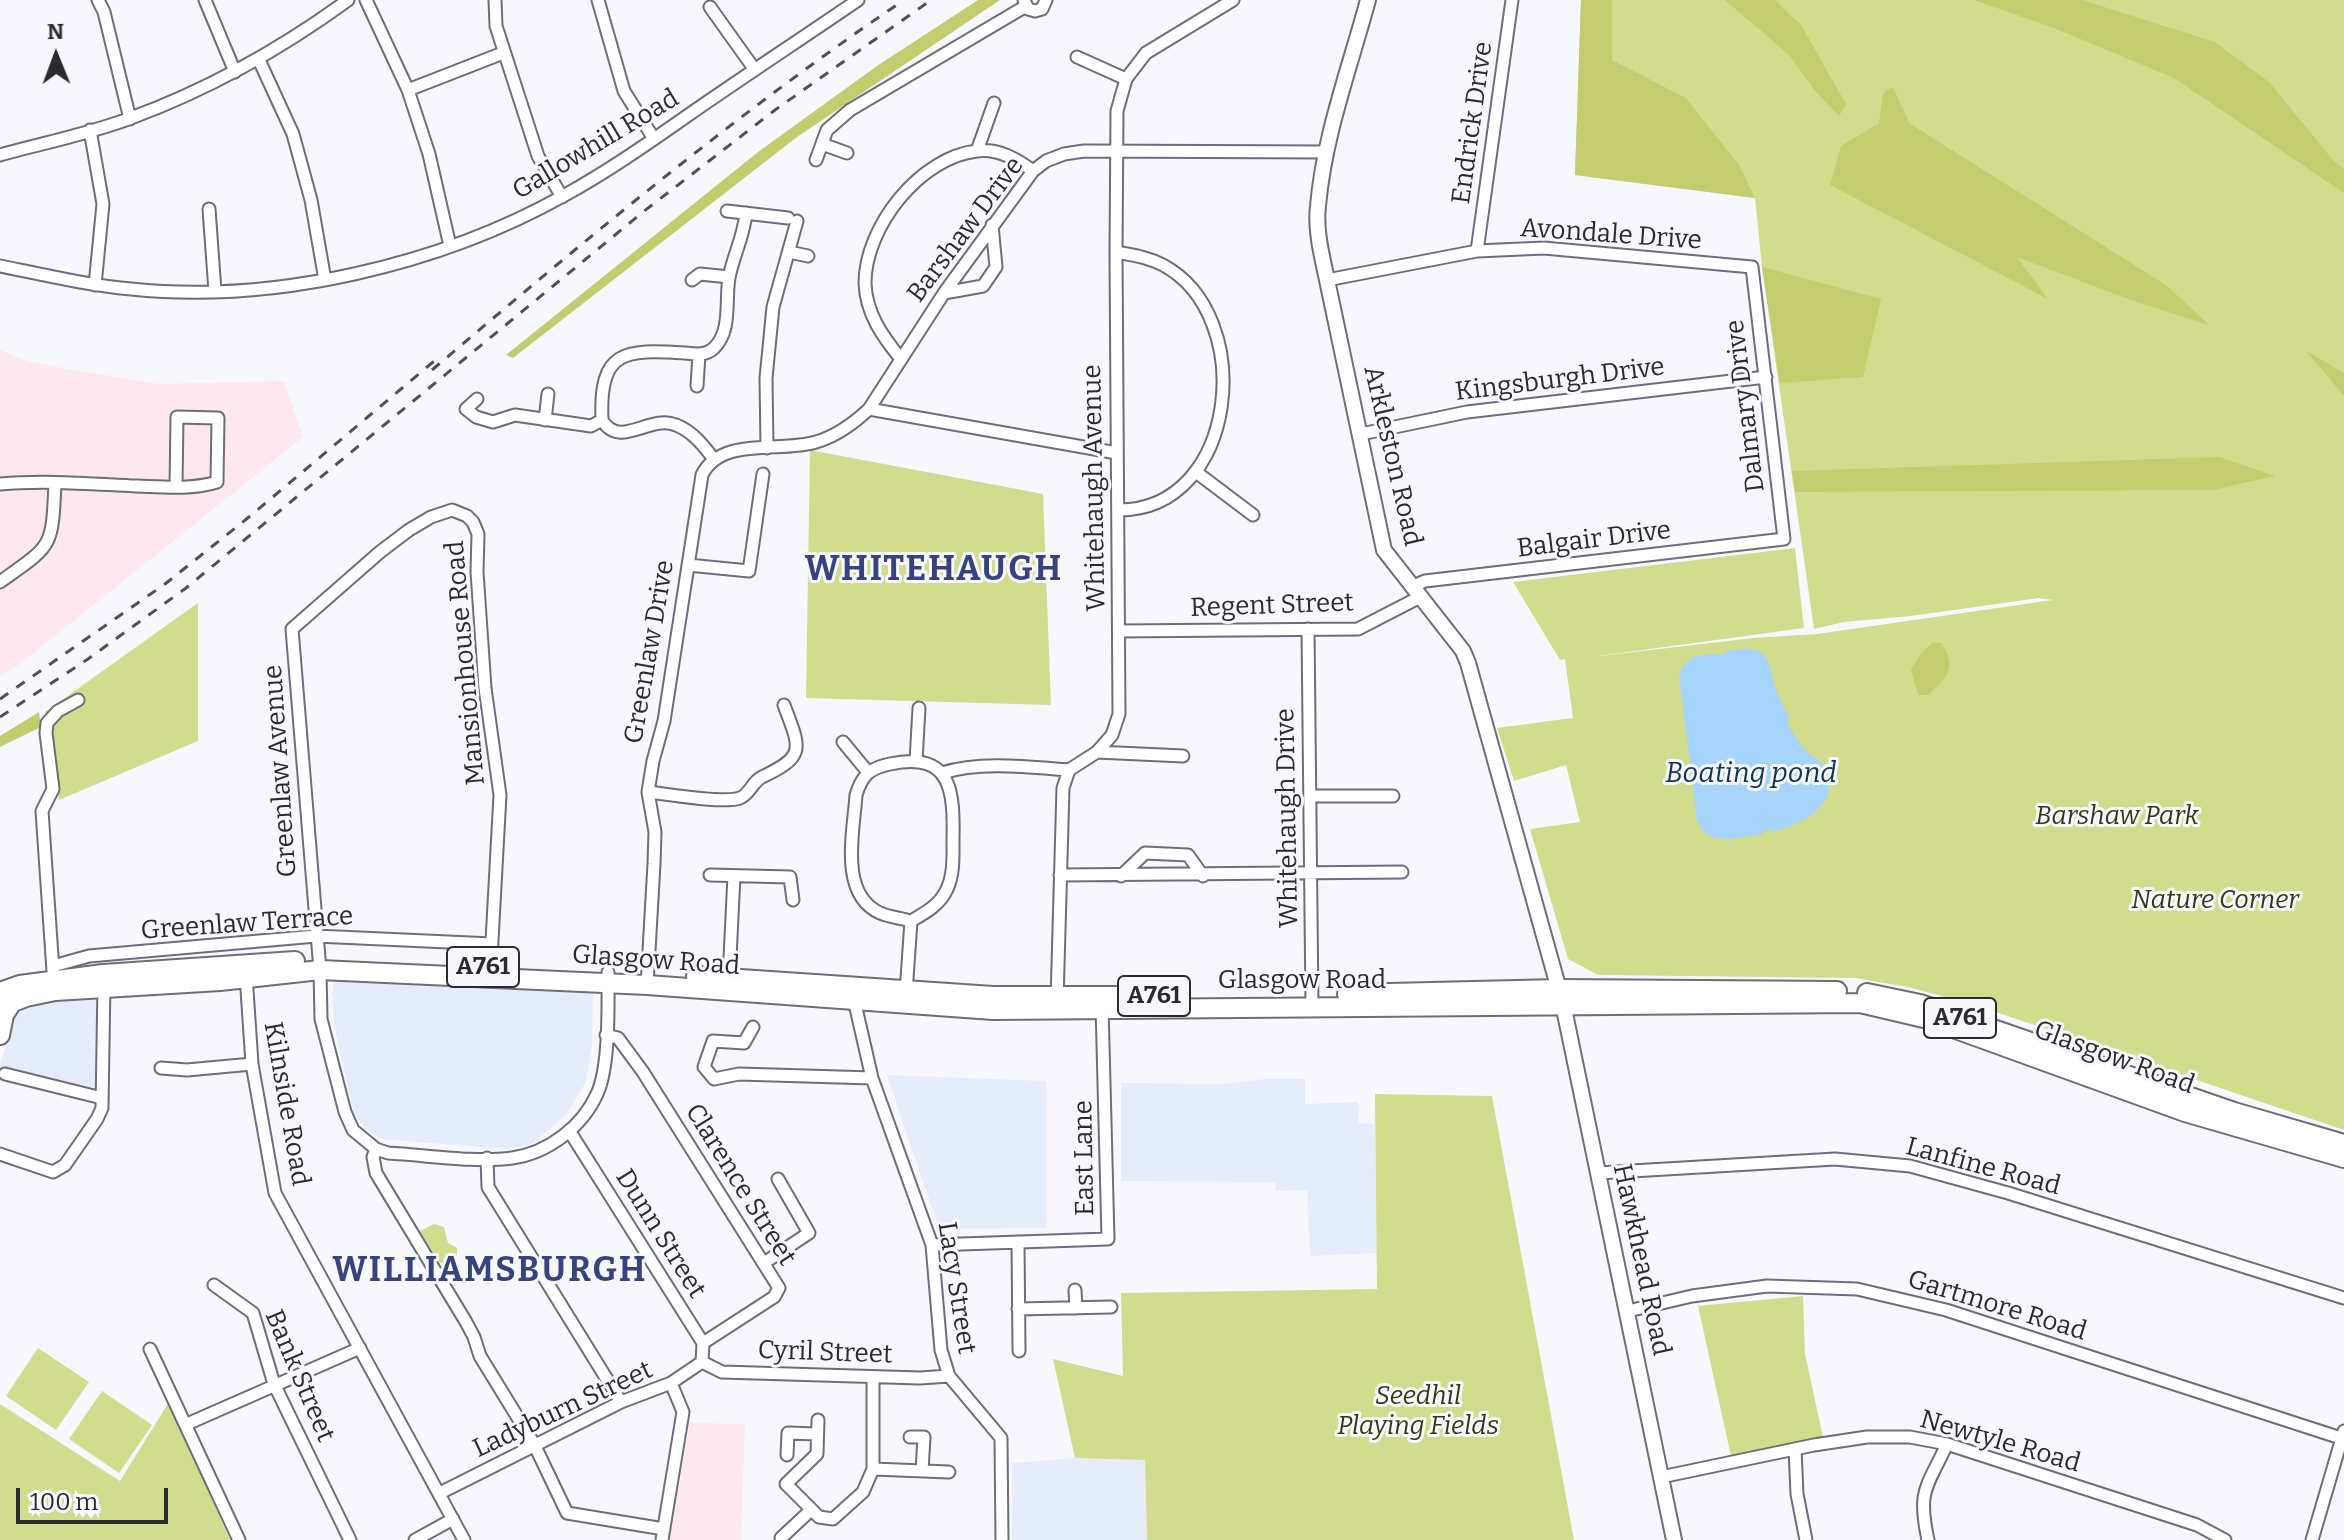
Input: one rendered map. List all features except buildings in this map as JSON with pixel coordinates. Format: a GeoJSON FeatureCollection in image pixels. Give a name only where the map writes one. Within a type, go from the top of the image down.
{"type":"FeatureCollection","features":[{"type":"Feature","properties":{"kind":"main road","name":"Glasgow Road"},"geometry":{"type":"LineString","coordinates":[[8,996],[54,979],[104,981],[319,964],[608,978],[729,978],[854,992]]}},
{"type":"Feature","properties":{"kind":"main road"},"geometry":{"type":"LineString","coordinates":[[0,973],[8,996],[0,1035]]}},
{"type":"Feature","properties":{"kind":"main road","name":"Glasgow Road"},"geometry":{"type":"LineString","coordinates":[[648,979],[905,996],[993,1010],[1057,1003],[1856,991],[1897,999],[1965,1019],[2234,1112],[2344,1144]]}},
{"type":"Feature","properties":{"kind":"main road","name":"Glasgow Road"},"geometry":{"type":"LineString","coordinates":[[1561,997],[1860,1003],[1928,1019],[2185,1112],[2344,1158]]}},
{"type":"Feature","properties":{"kind":"street"},"geometry":{"type":"LineString","coordinates":[[98,0],[104,12],[130,119]]}},
{"type":"Feature","properties":{"kind":"street"},"geometry":{"type":"LineString","coordinates":[[205,0],[235,72]]}},
{"type":"Feature","properties":{"kind":"street"},"geometry":{"type":"LineString","coordinates":[[0,155],[130,119],[259,60],[348,0]]}},
{"type":"Feature","properties":{"kind":"street"},"geometry":{"type":"LineString","coordinates":[[366,0],[408,90],[429,154],[450,246]]}},
{"type":"Feature","properties":{"kind":"street"},"geometry":{"type":"LineString","coordinates":[[495,0],[496,26],[503,53],[538,156],[562,197]]}},
{"type":"Feature","properties":{"kind":"street"},"geometry":{"type":"LineString","coordinates":[[598,0],[624,91],[654,139]]}},
{"type":"Feature","properties":{"kind":"street","name":"Gallowhill Road"},"geometry":{"type":"LineString","coordinates":[[0,266],[134,290],[215,291],[325,280],[398,263],[491,231],[562,197],[654,139],[858,0]]}},
{"type":"Feature","properties":{"kind":"street"},"geometry":{"type":"LineString","coordinates":[[816,160],[827,130],[850,110],[1025,3],[1031,11],[1039,11],[1046,0]]}},
{"type":"Feature","properties":{"kind":"street","name":"Whitehaugh Avenue"},"geometry":{"type":"LineString","coordinates":[[1069,770],[1097,752],[1112,735],[1119,714],[1117,111],[1126,79],[1146,53],[1233,0]]}},
{"type":"Feature","properties":{"kind":"street","name":"Arkleston Road"},"geometry":{"type":"LineString","coordinates":[[1368,0],[1327,152],[1318,222],[1327,280],[1384,550],[1463,651],[1468,663],[1561,997]]}},
{"type":"Feature","properties":{"kind":"street","name":"Endrick Drive"},"geometry":{"type":"LineString","coordinates":[[1477,251],[1512,0]]}},
{"type":"Feature","properties":{"kind":"street"},"geometry":{"type":"LineString","coordinates":[[710,7],[755,70]]}},
{"type":"Feature","properties":{"kind":"street"},"geometry":{"type":"LineString","coordinates":[[408,90],[503,53]]}},
{"type":"Feature","properties":{"kind":"street"},"geometry":{"type":"LineString","coordinates":[[1077,57],[1126,79]]}},
{"type":"Feature","properties":{"kind":"street"},"geometry":{"type":"LineString","coordinates":[[259,60],[293,134],[311,200],[325,280]]}},
{"type":"Feature","properties":{"kind":"street"},"geometry":{"type":"LineString","coordinates":[[977,151],[994,103]]}},
{"type":"Feature","properties":{"kind":"street"},"geometry":{"type":"LineString","coordinates":[[90,130],[103,204],[95,285]]}},
{"type":"Feature","properties":{"kind":"street"},"geometry":{"type":"LineString","coordinates":[[822,144],[847,153]]}},
{"type":"Feature","properties":{"kind":"street","name":"Barshaw Drive"},"geometry":{"type":"LineString","coordinates":[[767,448],[815,443],[838,433],[869,409],[992,225],[1033,171],[1046,161],[1064,154],[1117,150],[1327,152]]}},
{"type":"Feature","properties":{"kind":"street"},"geometry":{"type":"LineString","coordinates":[[901,359],[873,319],[867,298],[867,266],[877,235],[899,199],[922,175],[947,159],[977,151],[1012,156],[1033,171]]}},
{"type":"Feature","properties":{"kind":"street"},"geometry":{"type":"LineString","coordinates":[[209,209],[215,291]]}},
{"type":"Feature","properties":{"kind":"street"},"geometry":{"type":"LineString","coordinates":[[727,211],[746,213],[792,220],[789,252],[773,307],[766,378],[767,448],[728,452],[713,458],[697,439],[677,425],[655,423],[620,434],[613,432],[602,420],[603,385],[613,363],[642,350],[699,354],[712,350],[721,340],[729,277],[744,232],[746,213]]}},
{"type":"Feature","properties":{"kind":"street"},"geometry":{"type":"LineString","coordinates":[[944,293],[983,286],[996,267],[992,225]]}},
{"type":"Feature","properties":{"kind":"street","name":"Avondale Drive"},"geometry":{"type":"LineString","coordinates":[[1327,280],[1477,251],[1544,248],[1752,267]]}},
{"type":"Feature","properties":{"kind":"street"},"geometry":{"type":"LineString","coordinates":[[789,252],[808,256]]}},
{"type":"Feature","properties":{"kind":"street"},"geometry":{"type":"LineString","coordinates":[[1116,252],[1140,256],[1165,266],[1192,289],[1203,304],[1220,342],[1224,397],[1217,431],[1196,472],[1164,499],[1139,509],[1119,510]]}},
{"type":"Feature","properties":{"kind":"street","name":"Dalmary Drive"},"geometry":{"type":"LineString","coordinates":[[1752,267],[1784,539]]}},
{"type":"Feature","properties":{"kind":"street"},"geometry":{"type":"LineString","coordinates":[[692,280],[700,274],[729,277]]}},
{"type":"Feature","properties":{"kind":"street"},"geometry":{"type":"LineString","coordinates":[[697,386],[699,354]]}},
{"type":"Feature","properties":{"kind":"street","name":"Kingsburgh Drive"},"geometry":{"type":"LineString","coordinates":[[1361,434],[1467,412],[1766,377]]}},
{"type":"Feature","properties":{"kind":"street"},"geometry":{"type":"LineString","coordinates":[[545,420],[548,394]]}},
{"type":"Feature","properties":{"kind":"street"},"geometry":{"type":"LineString","coordinates":[[477,399],[466,409],[483,420],[493,422],[515,415],[591,426],[602,420]]}},
{"type":"Feature","properties":{"kind":"street"},"geometry":{"type":"LineString","coordinates":[[869,409],[1117,453]]}},
{"type":"Feature","properties":{"kind":"street"},"geometry":{"type":"LineString","coordinates":[[0,484],[55,483],[176,487],[196,487],[217,482],[218,418],[177,417],[176,487]]}},
{"type":"Feature","properties":{"kind":"street","name":"Greenlaw Drive"},"geometry":{"type":"LineString","coordinates":[[648,979],[655,832],[648,792],[664,721],[702,475],[713,458]]}},
{"type":"Feature","properties":{"kind":"street"},"geometry":{"type":"LineString","coordinates":[[1196,472],[1253,515]]}},
{"type":"Feature","properties":{"kind":"street"},"geometry":{"type":"LineString","coordinates":[[688,565],[749,571],[763,474]]}},
{"type":"Feature","properties":{"kind":"street"},"geometry":{"type":"LineString","coordinates":[[0,582],[40,553],[47,544],[52,532],[55,483]]}},
{"type":"Feature","properties":{"kind":"street","name":"Mansionhouse Road"},"geometry":{"type":"LineString","coordinates":[[292,629],[409,530],[431,517],[452,510],[473,522],[478,534],[477,572],[485,688],[500,795],[491,972]]}},
{"type":"Feature","properties":{"kind":"street","name":"Balgair Drive"},"geometry":{"type":"LineString","coordinates":[[1416,592],[1425,581],[1784,539]]}},
{"type":"Feature","properties":{"kind":"street","name":"Regent Street"},"geometry":{"type":"LineString","coordinates":[[1119,631],[1358,629],[1416,592]]}},
{"type":"Feature","properties":{"kind":"street","name":"Greenlaw Avenue"},"geometry":{"type":"LineString","coordinates":[[292,629],[321,1019],[345,1112],[353,1130],[376,1149]]}},
{"type":"Feature","properties":{"kind":"street","name":"Whitehaugh Drive"},"geometry":{"type":"LineString","coordinates":[[1308,629],[1312,1000]]}},
{"type":"Feature","properties":{"kind":"street"},"geometry":{"type":"LineString","coordinates":[[54,979],[42,811],[53,789],[46,733],[51,716],[78,700]]}},
{"type":"Feature","properties":{"kind":"street"},"geometry":{"type":"LineString","coordinates":[[648,792],[729,800],[745,795],[756,780],[787,765],[793,758],[797,739],[784,705]]}},
{"type":"Feature","properties":{"kind":"street"},"geometry":{"type":"LineString","coordinates":[[916,761],[919,708]]}},
{"type":"Feature","properties":{"kind":"street"},"geometry":{"type":"LineString","coordinates":[[843,742],[867,771]]}},
{"type":"Feature","properties":{"kind":"street"},"geometry":{"type":"LineString","coordinates":[[1097,752],[1183,756]]}},
{"type":"Feature","properties":{"kind":"street"},"geometry":{"type":"LineString","coordinates":[[916,761],[942,773],[951,788],[952,869],[947,889],[933,908],[911,921],[878,912],[856,888],[852,872],[856,795],[867,771],[884,765],[916,761]]}},
{"type":"Feature","properties":{"kind":"street"},"geometry":{"type":"LineString","coordinates":[[942,773],[962,767],[983,766],[1069,770],[1063,788],[1057,1003]]}},
{"type":"Feature","properties":{"kind":"street"},"geometry":{"type":"LineString","coordinates":[[1310,796],[1393,796]]}},
{"type":"Feature","properties":{"kind":"street"},"geometry":{"type":"LineString","coordinates":[[1121,876],[1145,853],[1188,855],[1203,876]]}},
{"type":"Feature","properties":{"kind":"street"},"geometry":{"type":"LineString","coordinates":[[1060,875],[1402,872]]}},
{"type":"Feature","properties":{"kind":"street"},"geometry":{"type":"LineString","coordinates":[[710,875],[790,877],[793,900]]}},
{"type":"Feature","properties":{"kind":"street","name":"Glasgow Road"},"geometry":{"type":"LineString","coordinates":[[729,978],[734,876]]}},
{"type":"Feature","properties":{"kind":"street"},"geometry":{"type":"LineString","coordinates":[[905,996],[911,921]]}},
{"type":"Feature","properties":{"kind":"street","name":"Greenlaw Terrace"},"geometry":{"type":"LineString","coordinates":[[54,979],[89,956],[316,936],[492,944]]}},
{"type":"Feature","properties":{"kind":"street","name":"Kilnside Road"},"geometry":{"type":"LineString","coordinates":[[245,972],[252,1064],[275,1193],[464,1540]]}},
{"type":"Feature","properties":{"kind":"street"},"geometry":{"type":"LineString","coordinates":[[608,978],[605,1066],[598,1094],[570,1132],[537,1151],[512,1158],[388,1153],[376,1149],[373,1157],[376,1173],[466,1322],[480,1356],[534,1444],[567,1513],[663,1534],[683,1412],[671,1383]]}},
{"type":"Feature","properties":{"kind":"street"},"geometry":{"type":"LineString","coordinates":[[0,1154],[53,1172],[65,1165],[97,1119],[102,1108],[104,981]]}},
{"type":"Feature","properties":{"kind":"street","name":"Lacy Street"},"geometry":{"type":"LineString","coordinates":[[854,992],[872,1078],[932,1245],[941,1350],[949,1376],[1001,1438],[1002,1540]]}},
{"type":"Feature","properties":{"kind":"street","name":"Hawkhead Road"},"geometry":{"type":"LineString","coordinates":[[1561,997],[1674,1540]]}},
{"type":"Feature","properties":{"kind":"street","name":"East Lane"},"geometry":{"type":"LineString","coordinates":[[932,1245],[1108,1239],[1102,1003]]}},
{"type":"Feature","properties":{"kind":"street"},"geometry":{"type":"LineString","coordinates":[[753,1027],[744,1043],[713,1041],[704,1067],[714,1079],[739,1074],[872,1078]]}},
{"type":"Feature","properties":{"kind":"street","name":"Clarence Street"},"geometry":{"type":"LineString","coordinates":[[606,1035],[618,1038],[643,1072],[779,1288],[774,1297],[703,1343]]}},
{"type":"Feature","properties":{"kind":"street"},"geometry":{"type":"LineString","coordinates":[[161,1068],[187,1070],[252,1064]]}},
{"type":"Feature","properties":{"kind":"street"},"geometry":{"type":"LineString","coordinates":[[5,1074],[102,1098]]}},
{"type":"Feature","properties":{"kind":"street","name":"Dunn Street"},"geometry":{"type":"LineString","coordinates":[[570,1132],[703,1343]]}},
{"type":"Feature","properties":{"kind":"street"},"geometry":{"type":"LineString","coordinates":[[487,1158],[488,1187],[621,1402]]}},
{"type":"Feature","properties":{"kind":"street","name":"Lanfine Road"},"geometry":{"type":"LineString","coordinates":[[1598,1173],[1835,1159],[1910,1166],[2008,1193],[2344,1298]]}},
{"type":"Feature","properties":{"kind":"street"},"geometry":{"type":"LineString","coordinates":[[764,1263],[809,1233],[778,1179]]}},
{"type":"Feature","properties":{"kind":"street"},"geometry":{"type":"LineString","coordinates":[[1018,1242],[1019,1351]]}},
{"type":"Feature","properties":{"kind":"street","name":"Bank Street"},"geometry":{"type":"LineString","coordinates":[[214,1285],[253,1313],[274,1384],[350,1540]]}},
{"type":"Feature","properties":{"kind":"street","name":"Gartmore Road"},"geometry":{"type":"LineString","coordinates":[[1628,1311],[1692,1296],[1767,1286],[1857,1289],[1946,1310],[2343,1436]]}},
{"type":"Feature","properties":{"kind":"street"},"geometry":{"type":"LineString","coordinates":[[1075,1290],[1076,1308]]}},
{"type":"Feature","properties":{"kind":"street"},"geometry":{"type":"LineString","coordinates":[[1018,1309],[1111,1307]]}},
{"type":"Feature","properties":{"kind":"street"},"geometry":{"type":"LineString","coordinates":[[702,1362],[703,1343]]}},
{"type":"Feature","properties":{"kind":"street"},"geometry":{"type":"LineString","coordinates":[[187,1424],[360,1348]]}},
{"type":"Feature","properties":{"kind":"street"},"geometry":{"type":"LineString","coordinates":[[150,1349],[239,1540]]}},
{"type":"Feature","properties":{"kind":"street","name":"Ladyburn Street"},"geometry":{"type":"LineString","coordinates":[[440,1493],[621,1402],[671,1383],[702,1362]]}},
{"type":"Feature","properties":{"kind":"street","name":"Cyril Street"},"geometry":{"type":"LineString","coordinates":[[702,1362],[722,1372],[920,1378],[949,1376]]}},
{"type":"Feature","properties":{"kind":"street"},"geometry":{"type":"LineString","coordinates":[[818,1420],[817,1454],[786,1484],[819,1517],[833,1519],[863,1492],[873,1469],[873,1377]]}},
{"type":"Feature","properties":{"kind":"street"},"geometry":{"type":"LineString","coordinates":[[787,1455],[788,1433],[817,1434]]}},
{"type":"Feature","properties":{"kind":"street","name":"Newtyle Road"},"geometry":{"type":"LineString","coordinates":[[1661,1477],[1795,1449],[1887,1435],[1947,1444],[2197,1525],[2225,1540]]}},
{"type":"Feature","properties":{"kind":"street"},"geometry":{"type":"LineString","coordinates":[[2312,1540],[2343,1436]]}},
{"type":"Feature","properties":{"kind":"street"},"geometry":{"type":"LineString","coordinates":[[910,1437],[924,1437],[922,1471]]}},
{"type":"Feature","properties":{"kind":"street"},"geometry":{"type":"LineString","coordinates":[[1928,1540],[1923,1510],[1925,1484],[1947,1444]]}},
{"type":"Feature","properties":{"kind":"street"},"geometry":{"type":"LineString","coordinates":[[1795,1449],[1797,1494],[1806,1540]]}},
{"type":"Feature","properties":{"kind":"street"},"geometry":{"type":"LineString","coordinates":[[873,1469],[949,1472]]}},
{"type":"Feature","properties":{"kind":"street"},"geometry":{"type":"LineString","coordinates":[[781,1538],[811,1510]]}},
{"type":"Feature","properties":{"kind":"street"},"geometry":{"type":"LineString","coordinates":[[415,1540],[453,1519]]}},
{"type":"Feature","properties":{"kind":"shaded area"},"geometry":{"type":"Polygon","coordinates":[[[0,350],[21,359],[57,367],[159,384],[284,381],[303,437],[0,677],[0,350]]]}},
{"type":"Feature","properties":{"kind":"shaded area"},"geometry":{"type":"Polygon","coordinates":[[[333,980],[593,993],[592,1046],[586,1082],[566,1115],[532,1144],[507,1149],[380,1139],[365,1129],[353,1111],[333,1019],[333,980]]]}},
{"type":"Feature","properties":{"kind":"shaded area"},"geometry":{"type":"Polygon","coordinates":[[[101,995],[100,1089],[0,1066],[13,1017],[24,1004],[101,995]]]}},
{"type":"Feature","properties":{"kind":"shaded area"},"geometry":{"type":"Polygon","coordinates":[[[887,1075],[1046,1081],[1047,1228],[939,1229],[887,1075]]]}},
{"type":"Feature","properties":{"kind":"shaded area"},"geometry":{"type":"Polygon","coordinates":[[[1265,1079],[1305,1079],[1305,1104],[1358,1102],[1359,1123],[1375,1124],[1377,1253],[1310,1256],[1307,1190],[1276,1191],[1275,1182],[1121,1181],[1121,1083],[1223,1084],[1265,1079]]]}},
{"type":"Feature","properties":{"kind":"shaded area"},"geometry":{"type":"Polygon","coordinates":[[[690,1423],[745,1424],[741,1540],[670,1540],[690,1423]]]}},
{"type":"Feature","properties":{"kind":"shaded area"},"geometry":{"type":"Polygon","coordinates":[[[1075,1458],[1145,1460],[1147,1540],[1012,1540],[1012,1463],[1075,1458]]]}},
{"type":"Feature","properties":{"kind":"green space"},"geometry":{"type":"Polygon","coordinates":[[[978,0],[1000,0],[797,137],[513,358],[506,355],[758,152],[877,66],[978,0]]]}},
{"type":"Feature","properties":{"kind":"green space"},"geometry":{"type":"Polygon","coordinates":[[[1581,0],[2344,0],[2344,1130],[1978,1006],[1908,987],[1855,978],[1598,975],[1568,959],[1530,829],[1580,822],[1566,765],[1514,781],[1497,728],[1573,718],[1565,659],[1560,660],[1513,582],[1795,548],[1804,628],[1591,657],[1753,638],[1817,634],[2053,600],[2039,598],[1844,622],[1814,629],[1762,267],[1755,198],[1575,175],[1581,0]]]}},
{"type":"Feature","properties":{"kind":"green space"},"geometry":{"type":"Polygon","coordinates":[[[1581,0],[1612,0],[1612,60],[1686,98],[1739,165],[1755,198],[1575,175],[1581,0]]]}},
{"type":"Feature","properties":{"kind":"green space"},"geometry":{"type":"Polygon","coordinates":[[[1725,0],[1775,0],[1801,25],[1846,104],[1839,116],[1816,92],[1789,55],[1725,0]]]}},
{"type":"Feature","properties":{"kind":"green space"},"geometry":{"type":"Polygon","coordinates":[[[1974,0],[2082,0],[2215,42],[2269,82],[2333,160],[2344,169],[2344,193],[2174,78],[2054,28],[1974,0]]]}},
{"type":"Feature","properties":{"kind":"green space"},"geometry":{"type":"Polygon","coordinates":[[[1893,87],[1909,123],[2166,285],[2209,325],[2136,302],[2017,257],[2048,299],[1830,185],[1841,146],[1879,123],[1883,93],[1893,87]]]}},
{"type":"Feature","properties":{"kind":"green space"},"geometry":{"type":"Polygon","coordinates":[[[1762,267],[1881,299],[1863,377],[1780,383],[1762,267]]]}},
{"type":"Feature","properties":{"kind":"green space"},"geometry":{"type":"Polygon","coordinates":[[[2306,351],[2344,373],[2344,396],[2306,351]]]}},
{"type":"Feature","properties":{"kind":"green space"},"geometry":{"type":"Polygon","coordinates":[[[810,450],[1043,494],[1051,705],[806,698],[810,450]]]}},
{"type":"Feature","properties":{"kind":"green space"},"geometry":{"type":"Polygon","coordinates":[[[2220,457],[2275,476],[2212,490],[1795,492],[1792,471],[2220,457]]]}},
{"type":"Feature","properties":{"kind":"green space"},"geometry":{"type":"Polygon","coordinates":[[[198,603],[198,741],[59,800],[45,712],[198,603]]]}},
{"type":"Feature","properties":{"kind":"green space"},"geometry":{"type":"Polygon","coordinates":[[[1932,643],[1941,643],[1946,652],[1948,672],[1928,695],[1918,695],[1911,670],[1932,643]]]}},
{"type":"Feature","properties":{"kind":"green space"},"geometry":{"type":"Polygon","coordinates":[[[39,712],[41,727],[0,747],[0,736],[39,712]]]}},
{"type":"Feature","properties":{"kind":"green space","name":"Seedhil Playing Fields"},"geometry":{"type":"Polygon","coordinates":[[[1375,1094],[1492,1096],[1574,1540],[1147,1540],[1145,1460],[1075,1458],[1053,1359],[1123,1376],[1121,1293],[1377,1289],[1375,1094]]]}},
{"type":"Feature","properties":{"kind":"green space"},"geometry":{"type":"Polygon","coordinates":[[[434,1224],[444,1227],[448,1243],[457,1248],[457,1255],[448,1263],[440,1263],[420,1231],[434,1224]]]}},
{"type":"Feature","properties":{"kind":"green space"},"geometry":{"type":"Polygon","coordinates":[[[1803,1296],[1805,1354],[1823,1437],[1731,1456],[1698,1306],[1803,1296]]]}},
{"type":"Feature","properties":{"kind":"green space"},"geometry":{"type":"Polygon","coordinates":[[[38,1348],[89,1382],[56,1430],[6,1396],[38,1348]]]}},
{"type":"Feature","properties":{"kind":"green space"},"geometry":{"type":"Polygon","coordinates":[[[102,1391],[152,1425],[119,1473],[69,1439],[102,1391]]]}},
{"type":"Feature","properties":{"kind":"green space"},"geometry":{"type":"Polygon","coordinates":[[[169,1402],[230,1540],[0,1540],[0,1404],[120,1481],[169,1402]]]}},
{"type":"Feature","properties":{"kind":"water","name":"Boating pond"},"geometry":{"type":"Polygon","coordinates":[[[1745,649],[1765,656],[1789,718],[1787,728],[1790,727],[1806,750],[1824,766],[1829,791],[1819,808],[1792,826],[1744,837],[1716,838],[1708,835],[1697,820],[1679,676],[1692,658],[1745,649]]]}},
{"type":"Feature","properties":{"kind":"railway"},"geometry":{"type":"LineString","coordinates":[[432,370],[722,132],[904,0]]}},
{"type":"Feature","properties":{"kind":"railway"},"geometry":{"type":"LineString","coordinates":[[0,717],[88,659],[186,588],[643,212],[775,110],[931,0]]}},
{"type":"Feature","properties":{"kind":"railway"},"geometry":{"type":"LineString","coordinates":[[0,699],[165,584],[439,357]]}},
{"type":"Feature","properties":{"kind":"district","name":"WHITEHAUGH"},"geometry":{"type":"Point","coordinates":[934,571]}},
{"type":"Feature","properties":{"kind":"district","name":"WILLIAMSBURGH"},"geometry":{"type":"Point","coordinates":[490,1272]}},
{"type":"Feature","properties":{"kind":"park label","name":"Barshaw Park"},"geometry":{"type":"Point","coordinates":[2117,817]}},
{"type":"Feature","properties":{"kind":"park label","name":"Nature Corner"},"geometry":{"type":"Point","coordinates":[2215,901]}}]}
